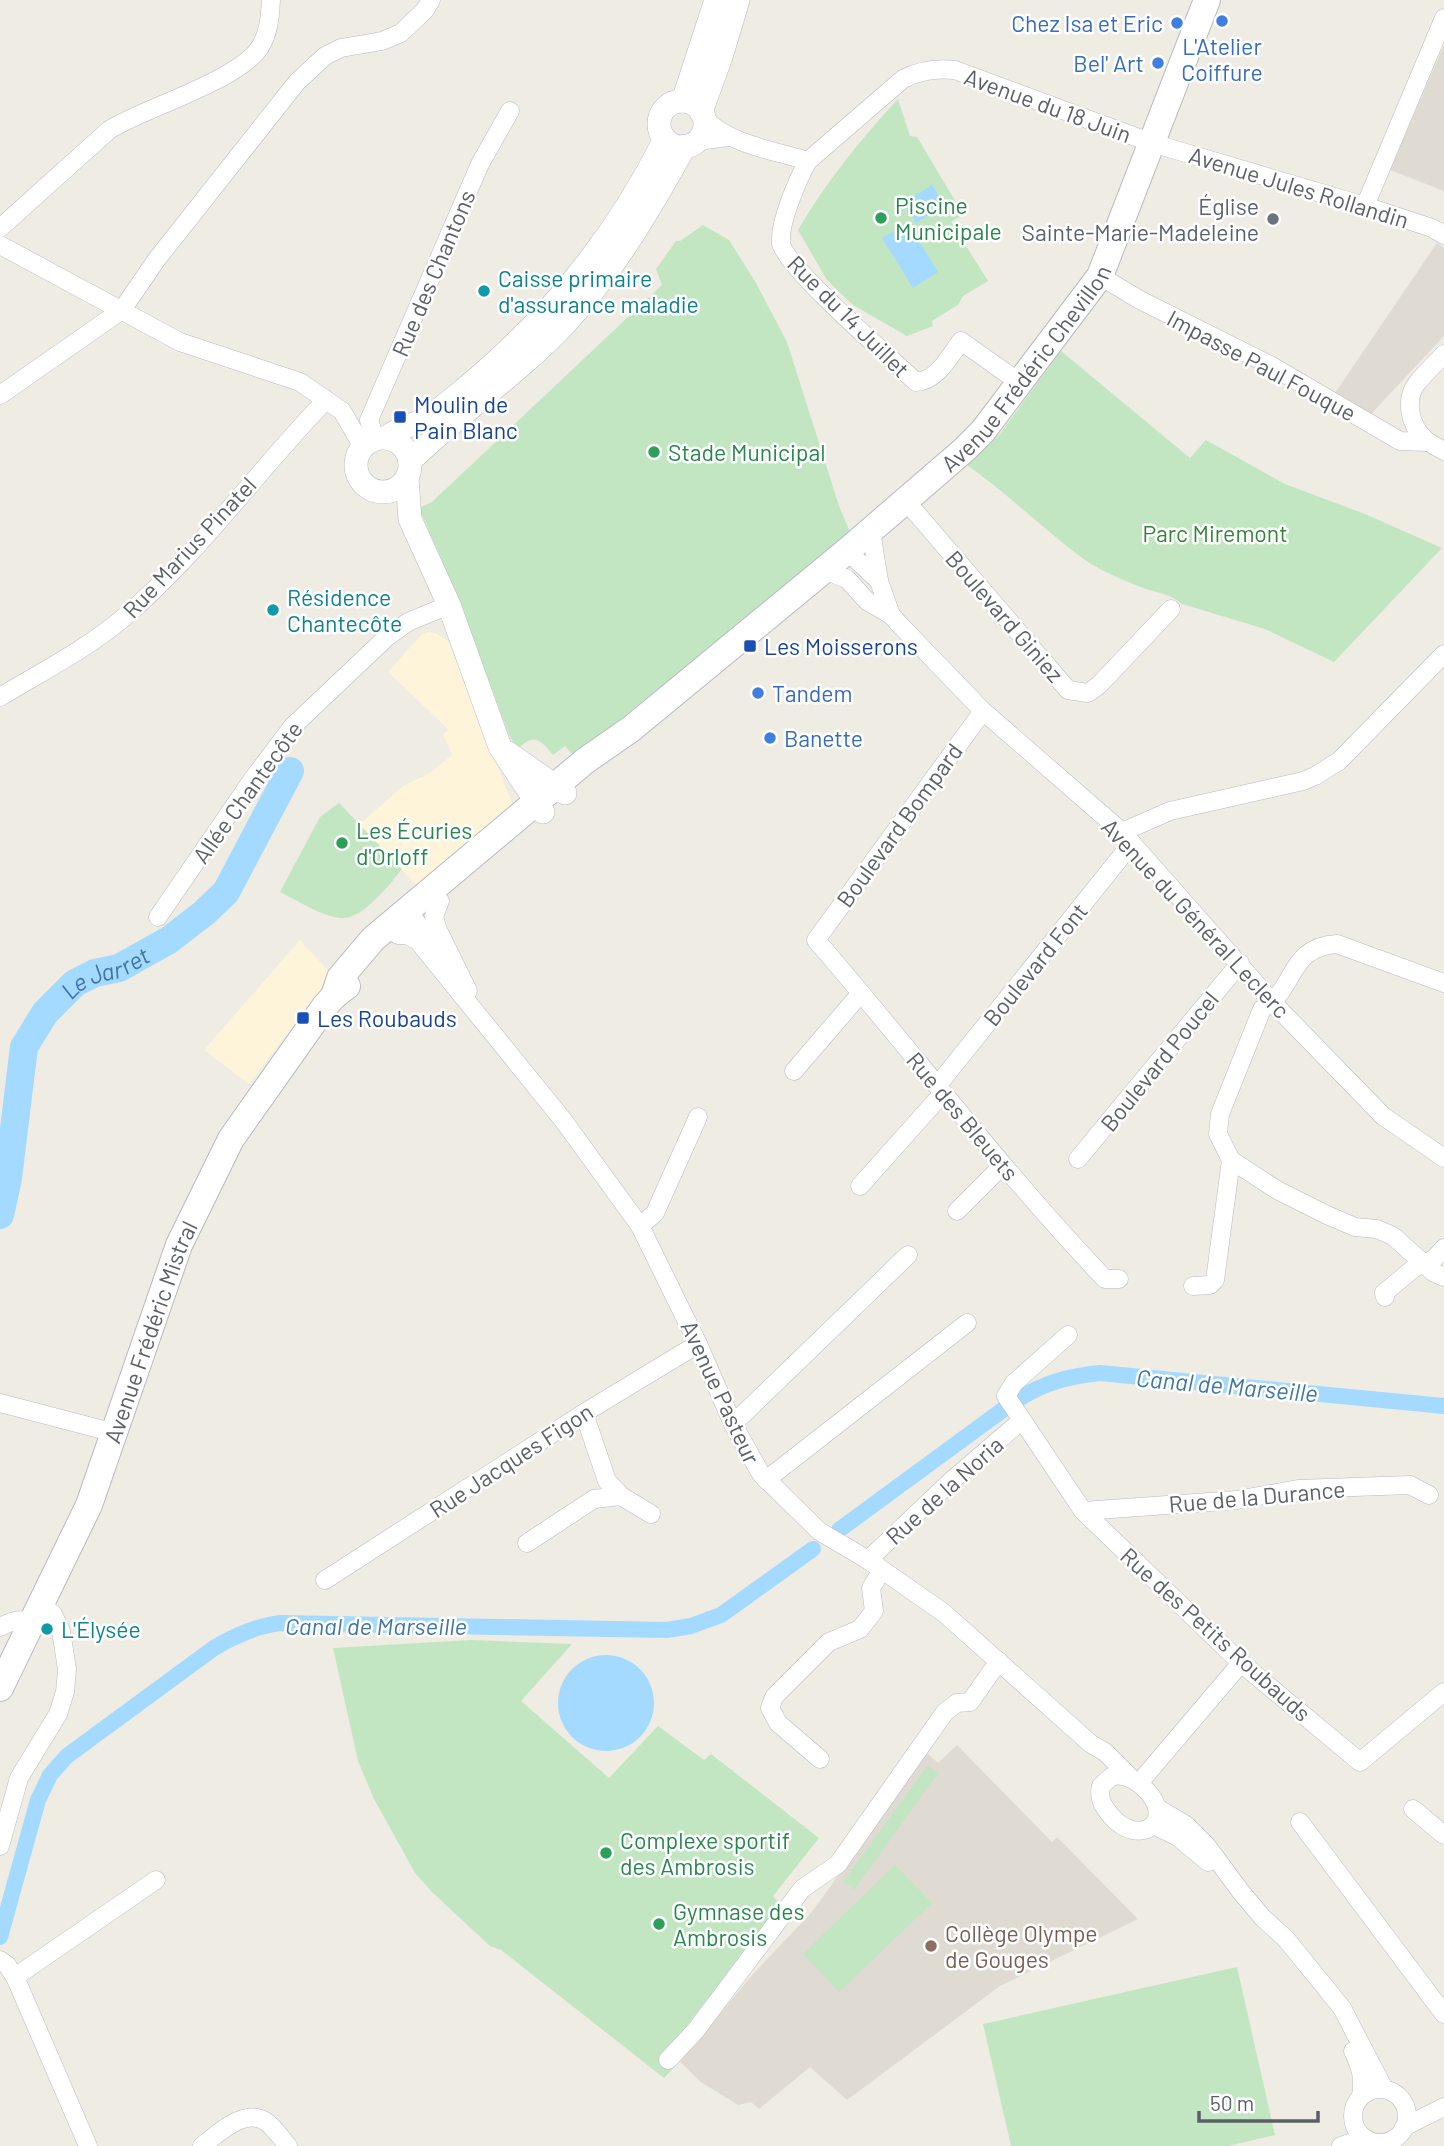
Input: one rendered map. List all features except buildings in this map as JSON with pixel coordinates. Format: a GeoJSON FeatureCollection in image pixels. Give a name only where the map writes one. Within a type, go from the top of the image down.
{"type":"FeatureCollection","features":[{"type":"Feature","properties":{"kind":"main road","name":"Avenue Frédéric Chevillon"},"geometry":{"type":"LineString","coordinates":[[840,564],[871,531],[983,431],[1100,276],[1207,0]]}},
{"type":"Feature","properties":{"kind":"main road","name":"Avenue Frédéric Mistral"},"geometry":{"type":"LineString","coordinates":[[0,1688],[89,1505],[179,1245],[231,1139],[334,996],[350,984],[402,923],[560,790],[605,746],[631,729],[840,564]]}},
{"type":"Feature","properties":{"kind":"main road","name":"Avenue Frédéric Mistral"},"geometry":{"type":"LineString","coordinates":[[402,923],[439,901],[539,807]]}},
{"type":"Feature","properties":{"kind":"street"},"geometry":{"type":"LineString","coordinates":[[0,228],[109,130],[242,64],[259,49],[270,16],[271,0]]}},
{"type":"Feature","properties":{"kind":"street"},"geometry":{"type":"LineString","coordinates":[[0,395],[122,310],[158,259],[297,82],[325,56],[341,48],[382,41],[401,33],[425,10],[431,0]]}},
{"type":"Feature","properties":{"kind":"street"},"geometry":{"type":"LineString","coordinates":[[410,519],[381,492],[365,485],[360,479],[356,462],[375,441],[397,429],[426,419],[491,367],[549,311],[682,142],[704,130],[696,110],[716,0]]}},
{"type":"Feature","properties":{"kind":"street"},"geometry":{"type":"LineString","coordinates":[[696,110],[738,0]]}},
{"type":"Feature","properties":{"kind":"street"},"geometry":{"type":"LineString","coordinates":[[1365,206],[1444,18]]}},
{"type":"Feature","properties":{"kind":"street","name":"Avenue du 18 Juin"},"geometry":{"type":"LineString","coordinates":[[808,161],[903,79],[938,68],[956,70],[986,80],[1152,143]]}},
{"type":"Feature","properties":{"kind":"street"},"geometry":{"type":"LineString","coordinates":[[728,137],[682,142],[659,125],[660,118],[668,105],[696,110],[715,130],[728,137],[808,161]]}},
{"type":"Feature","properties":{"kind":"street","name":"Rue des Chantons"},"geometry":{"type":"LineString","coordinates":[[375,441],[369,420],[480,164],[510,111]]}},
{"type":"Feature","properties":{"kind":"street"},"geometry":{"type":"LineString","coordinates":[[381,492],[396,489],[430,442],[502,382],[562,326],[615,263],[682,142]]}},
{"type":"Feature","properties":{"kind":"street","name":"Avenue Jules Rollandin"},"geometry":{"type":"LineString","coordinates":[[1152,143],[1365,206],[1432,228],[1444,235]]}},
{"type":"Feature","properties":{"kind":"street","name":"Rue du 14 Juillet"},"geometry":{"type":"LineString","coordinates":[[808,161],[796,183],[781,244],[785,255],[805,278],[916,382],[926,381],[933,376],[961,341],[1020,383]]}},
{"type":"Feature","properties":{"kind":"street"},"geometry":{"type":"LineString","coordinates":[[1,247],[180,342],[300,382],[342,411],[375,441],[402,445],[408,470],[410,519],[449,606],[500,747],[539,807]]}},
{"type":"Feature","properties":{"kind":"street","name":"Impasse Paul Fouque"},"geometry":{"type":"LineString","coordinates":[[1100,276],[1140,300],[1270,365],[1400,441],[1427,442],[1444,451]]}},
{"type":"Feature","properties":{"kind":"street"},"geometry":{"type":"LineString","coordinates":[[1427,442],[1412,418],[1410,401],[1416,384],[1444,354]]}},
{"type":"Feature","properties":{"kind":"street","name":"Rue Marius Pinatel"},"geometry":{"type":"LineString","coordinates":[[0,697],[48,669],[121,620],[185,557],[326,400]]}},
{"type":"Feature","properties":{"kind":"street","name":"Boulevard Giniez"},"geometry":{"type":"LineString","coordinates":[[906,501],[1068,690],[1088,693],[1099,685],[1171,609]]}},
{"type":"Feature","properties":{"kind":"street","name":"Avenue du Général Leclerc"},"geometry":{"type":"LineString","coordinates":[[871,531],[879,581],[891,615]]}},
{"type":"Feature","properties":{"kind":"street","name":"Avenue du Général Leclerc"},"geometry":{"type":"LineString","coordinates":[[840,564],[879,581]]}},
{"type":"Feature","properties":{"kind":"street","name":"Avenue du Général Leclerc"},"geometry":{"type":"LineString","coordinates":[[840,564],[867,601],[891,615],[983,710],[1127,838],[1273,1003],[1383,1116],[1444,1158]]}},
{"type":"Feature","properties":{"kind":"street","name":"Allée Chantecôte"},"geometry":{"type":"LineString","coordinates":[[158,917],[252,780],[292,727],[387,637],[408,622],[449,606]]}},
{"type":"Feature","properties":{"kind":"street"},"geometry":{"type":"LineString","coordinates":[[1127,838],[1170,811],[1315,776],[1339,761],[1444,654]]}},
{"type":"Feature","properties":{"kind":"street","name":"Boulevard Bompard"},"geometry":{"type":"LineString","coordinates":[[816,940],[983,710]]}},
{"type":"Feature","properties":{"kind":"street"},"geometry":{"type":"LineString","coordinates":[[500,747],[560,790]]}},
{"type":"Feature","properties":{"kind":"street","name":"Boulevard Font"},"geometry":{"type":"LineString","coordinates":[[860,1186],[940,1089],[1127,838]]}},
{"type":"Feature","properties":{"kind":"street","name":"Avenue Pasteur"},"geometry":{"type":"LineString","coordinates":[[439,901],[434,916],[436,928],[464,985],[489,1027]]}},
{"type":"Feature","properties":{"kind":"street","name":"Avenue Pasteur"},"geometry":{"type":"LineString","coordinates":[[402,923],[464,985]]}},
{"type":"Feature","properties":{"kind":"street","name":"Avenue Pasteur"},"geometry":{"type":"LineString","coordinates":[[402,923],[407,935],[418,941],[563,1120],[640,1226],[661,1264],[733,1424],[766,1480],[819,1531],[930,1602],[1134,1780]]}},
{"type":"Feature","properties":{"kind":"street","name":"Rue des Bleuets"},"geometry":{"type":"LineString","coordinates":[[816,940],[1003,1165],[1105,1279],[1119,1279]]}},
{"type":"Feature","properties":{"kind":"street"},"geometry":{"type":"LineString","coordinates":[[1444,983],[1337,944],[1323,945],[1309,951],[1273,1003],[1262,1009],[1220,1114],[1218,1134],[1231,1160],[1277,1190],[1355,1227],[1377,1229],[1392,1236],[1444,1277]]}},
{"type":"Feature","properties":{"kind":"street","name":"Boulevard Poucel"},"geometry":{"type":"LineString","coordinates":[[1078,1159],[1240,963]]}},
{"type":"Feature","properties":{"kind":"street"},"geometry":{"type":"LineString","coordinates":[[794,1071],[861,993]]}},
{"type":"Feature","properties":{"kind":"street"},"geometry":{"type":"LineString","coordinates":[[640,1226],[655,1213],[698,1117]]}},
{"type":"Feature","properties":{"kind":"street"},"geometry":{"type":"LineString","coordinates":[[1193,1286],[1210,1285],[1215,1280],[1231,1160]]}},
{"type":"Feature","properties":{"kind":"street"},"geometry":{"type":"LineString","coordinates":[[957,1210],[1003,1165]]}},
{"type":"Feature","properties":{"kind":"street"},"geometry":{"type":"LineString","coordinates":[[1385,1297],[1384,1293],[1444,1248]]}},
{"type":"Feature","properties":{"kind":"street"},"geometry":{"type":"LineString","coordinates":[[733,1424],[908,1255]]}},
{"type":"Feature","properties":{"kind":"street"},"geometry":{"type":"LineString","coordinates":[[766,1480],[967,1323]]}},
{"type":"Feature","properties":{"kind":"street","name":"Rue de la Noria"},"geometry":{"type":"LineString","coordinates":[[875,1565],[1014,1409],[1013,1383],[1068,1335]]}},
{"type":"Feature","properties":{"kind":"street","name":"Rue Jacques Figon"},"geometry":{"type":"LineString","coordinates":[[325,1580],[584,1413],[698,1344]]}},
{"type":"Feature","properties":{"kind":"street"},"geometry":{"type":"LineString","coordinates":[[0,1403],[115,1433]]}},
{"type":"Feature","properties":{"kind":"street","name":"Rue des Petits Roubauds"},"geometry":{"type":"LineString","coordinates":[[1014,1409],[1083,1511],[1241,1663],[1360,1762],[1444,1692]]}},
{"type":"Feature","properties":{"kind":"street"},"geometry":{"type":"LineString","coordinates":[[584,1413],[607,1482],[621,1496],[651,1514]]}},
{"type":"Feature","properties":{"kind":"street","name":"Rue de la Durance"},"geometry":{"type":"LineString","coordinates":[[1083,1511],[1237,1500],[1298,1489],[1410,1485],[1429,1495]]}},
{"type":"Feature","properties":{"kind":"street"},"geometry":{"type":"LineString","coordinates":[[527,1543],[594,1499],[621,1496]]}},
{"type":"Feature","properties":{"kind":"street"},"geometry":{"type":"LineString","coordinates":[[820,1759],[778,1723],[770,1708],[774,1697],[829,1642],[860,1629],[874,1611],[871,1588],[875,1565]]}},
{"type":"Feature","properties":{"kind":"street"},"geometry":{"type":"LineString","coordinates":[[0,1627],[36,1614],[53,1614],[61,1631],[67,1669],[65,1692],[58,1714],[19,1778],[0,1846]]}},
{"type":"Feature","properties":{"kind":"street"},"geometry":{"type":"LineString","coordinates":[[667,2060],[695,2030],[802,1889],[838,1864],[945,1712],[957,1703],[970,1702],[999,1661]]}},
{"type":"Feature","properties":{"kind":"street"},"geometry":{"type":"LineString","coordinates":[[1134,1780],[1241,1663]]}},
{"type":"Feature","properties":{"kind":"street","name":"Avenue Pasteur"},"geometry":{"type":"LineString","coordinates":[[1091,1744],[1104,1782]]}},
{"type":"Feature","properties":{"kind":"street"},"geometry":{"type":"LineString","coordinates":[[1156,1817],[1141,1832],[1127,1830],[1114,1819],[1100,1798],[1101,1786],[1118,1776],[1134,1780],[1154,1798],[1156,1817],[1241,1892],[1286,1939],[1342,2008],[1384,2089]]}},
{"type":"Feature","properties":{"kind":"street"},"geometry":{"type":"LineString","coordinates":[[1413,1809],[1444,1835]]}},
{"type":"Feature","properties":{"kind":"street"},"geometry":{"type":"LineString","coordinates":[[1300,1822],[1444,2014]]}},
{"type":"Feature","properties":{"kind":"street"},"geometry":{"type":"LineString","coordinates":[[15,1977],[156,1880]]}},
{"type":"Feature","properties":{"kind":"street"},"geometry":{"type":"LineString","coordinates":[[1264,1918],[1278,1945],[1334,2015],[1349,2041],[1362,2070],[1361,2096]]}},
{"type":"Feature","properties":{"kind":"street"},"geometry":{"type":"LineString","coordinates":[[0,1960],[15,1977],[88,2146]]}},
{"type":"Feature","properties":{"kind":"street"},"geometry":{"type":"LineString","coordinates":[[1374,2142],[1354,2122],[1355,2104],[1368,2092],[1384,2089],[1394,2092],[1406,2108],[1407,2118],[1400,2136]]}},
{"type":"Feature","properties":{"kind":"street"},"geometry":{"type":"LineString","coordinates":[[1406,2108],[1437,2110]]}},
{"type":"Feature","properties":{"kind":"street"},"geometry":{"type":"LineString","coordinates":[[1341,2146],[1388,2141],[1400,2136],[1437,2110]]}},
{"type":"Feature","properties":{"kind":"street"},"geometry":{"type":"LineString","coordinates":[[202,2146],[227,2127],[247,2118],[267,2122],[288,2146]]}},
{"type":"Feature","properties":{"kind":"shaded area"},"geometry":{"type":"Polygon","coordinates":[[[1444,45],[1444,191],[1390,170],[1444,45]]]}},
{"type":"Feature","properties":{"kind":"shaded area"},"geometry":{"type":"Polygon","coordinates":[[[1437,243],[1444,248],[1444,336],[1370,415],[1333,396],[1437,243]]]}},
{"type":"Feature","properties":{"kind":"shaded area"},"geometry":{"type":"Polygon","coordinates":[[[429,632],[448,641],[515,810],[421,890],[359,825],[403,786],[430,773],[452,755],[443,734],[449,730],[388,672],[422,634],[429,632]]]}},
{"type":"Feature","properties":{"kind":"shaded area"},"geometry":{"type":"Polygon","coordinates":[[[300,940],[332,975],[249,1084],[204,1050],[300,940]]]}},
{"type":"Feature","properties":{"kind":"shaded area","name":"Collège Olympe de Gouges"},"geometry":{"type":"Polygon","coordinates":[[[957,1745],[1052,1842],[1057,1837],[1138,1919],[1000,1986],[847,2100],[810,2067],[759,2109],[751,2102],[738,2105],[701,2082],[680,2062],[754,1973],[811,1913],[927,1753],[938,1763],[957,1745]]]}},
{"type":"Feature","properties":{"kind":"green space","name":"Piscine Municipale"},"geometry":{"type":"Polygon","coordinates":[[[898,99],[910,136],[917,137],[963,214],[951,222],[988,281],[963,296],[958,305],[932,321],[933,326],[907,336],[853,305],[827,280],[798,230],[844,162],[898,99]]]}},
{"type":"Feature","properties":{"kind":"green space","name":"Stade Municipal"},"geometry":{"type":"Polygon","coordinates":[[[703,225],[729,240],[756,283],[787,342],[839,506],[850,532],[605,732],[573,755],[565,746],[553,755],[545,745],[533,739],[518,749],[510,737],[453,586],[419,508],[432,502],[662,285],[656,269],[676,241],[703,225]]]}},
{"type":"Feature","properties":{"kind":"green space","name":"Parc Miremont"},"geometry":{"type":"Polygon","coordinates":[[[1061,351],[1190,458],[1206,440],[1285,484],[1365,514],[1442,548],[1334,662],[1265,629],[1182,604],[1169,596],[1113,576],[1085,560],[967,465],[999,435],[1061,351]]]}},
{"type":"Feature","properties":{"kind":"green space","name":"Les Écuries d'Orloff"},"geometry":{"type":"Polygon","coordinates":[[[339,803],[402,869],[367,907],[350,917],[342,918],[319,912],[280,892],[320,817],[339,803]]]}},
{"type":"Feature","properties":{"kind":"green space","name":"Complexe sportif des Ambrosis"},"geometry":{"type":"Polygon","coordinates":[[[471,1640],[572,1644],[521,1701],[609,1778],[658,1726],[704,1760],[711,1754],[819,1838],[773,1896],[780,1904],[779,1909],[691,2020],[705,2034],[664,2078],[501,1950],[490,1946],[432,1892],[415,1873],[374,1799],[358,1761],[333,1648],[471,1640]]]}},
{"type":"Feature","properties":{"kind":"green space"},"geometry":{"type":"Polygon","coordinates":[[[928,1765],[938,1773],[854,1890],[843,1882],[928,1765]]]}},
{"type":"Feature","properties":{"kind":"green space"},"geometry":{"type":"Polygon","coordinates":[[[895,1865],[932,1903],[839,1992],[803,1954],[895,1865]]]}},
{"type":"Feature","properties":{"kind":"green space"},"geometry":{"type":"Polygon","coordinates":[[[1237,1967],[1275,2135],[1228,2146],[1011,2146],[983,2024],[1237,1967]]]}},
{"type":"Feature","properties":{"kind":"water"},"geometry":{"type":"Polygon","coordinates":[[[932,185],[945,205],[916,223],[903,203],[932,185]]]}},
{"type":"Feature","properties":{"kind":"water"},"geometry":{"type":"Polygon","coordinates":[[[908,223],[938,272],[913,288],[882,238],[908,223]]]}},
{"type":"Feature","properties":{"kind":"water"},"geometry":{"type":"Polygon","coordinates":[[[606,1655],[624,1659],[640,1669],[650,1685],[654,1703],[650,1721],[640,1737],[624,1747],[606,1751],[588,1747],[572,1737],[562,1721],[558,1703],[562,1685],[572,1669],[588,1659],[606,1655]]]}},
{"type":"Feature","properties":{"kind":"waterway","name":"Le Jarret"},"geometry":{"type":"LineString","coordinates":[[0,1215],[8,1178],[24,1047],[45,1013],[75,983],[95,973],[119,968],[169,940],[226,892],[290,771]]}},
{"type":"Feature","properties":{"kind":"waterway","name":"Canal de Marseille"},"geometry":{"type":"LineString","coordinates":[[1016,1401],[1056,1381],[1100,1373],[1444,1406]]}},
{"type":"Feature","properties":{"kind":"waterway","name":"Canal de Marseille"},"geometry":{"type":"LineString","coordinates":[[839,1530],[1008,1406]]}},
{"type":"Feature","properties":{"kind":"waterway","name":"Canal de Marseille"},"geometry":{"type":"LineString","coordinates":[[0,1937],[38,1800],[50,1775],[67,1756],[214,1648],[238,1635],[280,1623],[667,1630],[691,1626],[721,1615],[813,1549]]}},
{"type":"Feature","properties":{"kind":"place","name":"L'Atelier Coiffure"},"geometry":{"type":"Point","coordinates":[1222,21]}},
{"type":"Feature","properties":{"kind":"place","name":"Chez Isa et Eric"},"geometry":{"type":"Point","coordinates":[1177,23]}},
{"type":"Feature","properties":{"kind":"place","name":"Bel' Art"},"geometry":{"type":"Point","coordinates":[1158,63]}},
{"type":"Feature","properties":{"kind":"place","name":"Piscine Municipale"},"geometry":{"type":"Point","coordinates":[881,218]}},
{"type":"Feature","properties":{"kind":"place","name":"Église Sainte-Marie-Madeleine"},"geometry":{"type":"Point","coordinates":[1273,219]}},
{"type":"Feature","properties":{"kind":"place","name":"Caisse primaire d'assurance maladie"},"geometry":{"type":"Point","coordinates":[484,291]}},
{"type":"Feature","properties":{"kind":"place","name":"Moulin de Pain Blanc"},"geometry":{"type":"Point","coordinates":[400,417]}},
{"type":"Feature","properties":{"kind":"place","name":"Stade Municipal"},"geometry":{"type":"Point","coordinates":[654,452]}},
{"type":"Feature","properties":{"kind":"place","name":"Résidence Chantecôte"},"geometry":{"type":"Point","coordinates":[273,610]}},
{"type":"Feature","properties":{"kind":"place","name":"Les Moisserons"},"geometry":{"type":"Point","coordinates":[750,646]}},
{"type":"Feature","properties":{"kind":"place","name":"Tandem"},"geometry":{"type":"Point","coordinates":[758,693]}},
{"type":"Feature","properties":{"kind":"place","name":"Banette"},"geometry":{"type":"Point","coordinates":[770,738]}},
{"type":"Feature","properties":{"kind":"place","name":"Les Écuries d'Orloff"},"geometry":{"type":"Point","coordinates":[342,843]}},
{"type":"Feature","properties":{"kind":"place","name":"Les Roubauds"},"geometry":{"type":"Point","coordinates":[303,1018]}},
{"type":"Feature","properties":{"kind":"place","name":"L'Élysée"},"geometry":{"type":"Point","coordinates":[47,1629]}},
{"type":"Feature","properties":{"kind":"place","name":"Complexe sportif des Ambrosis"},"geometry":{"type":"Point","coordinates":[606,1853]}},
{"type":"Feature","properties":{"kind":"place","name":"Gymnase des Ambrosis"},"geometry":{"type":"Point","coordinates":[659,1924]}},
{"type":"Feature","properties":{"kind":"place","name":"Collège Olympe de Gouges"},"geometry":{"type":"Point","coordinates":[931,1946]}}]}
